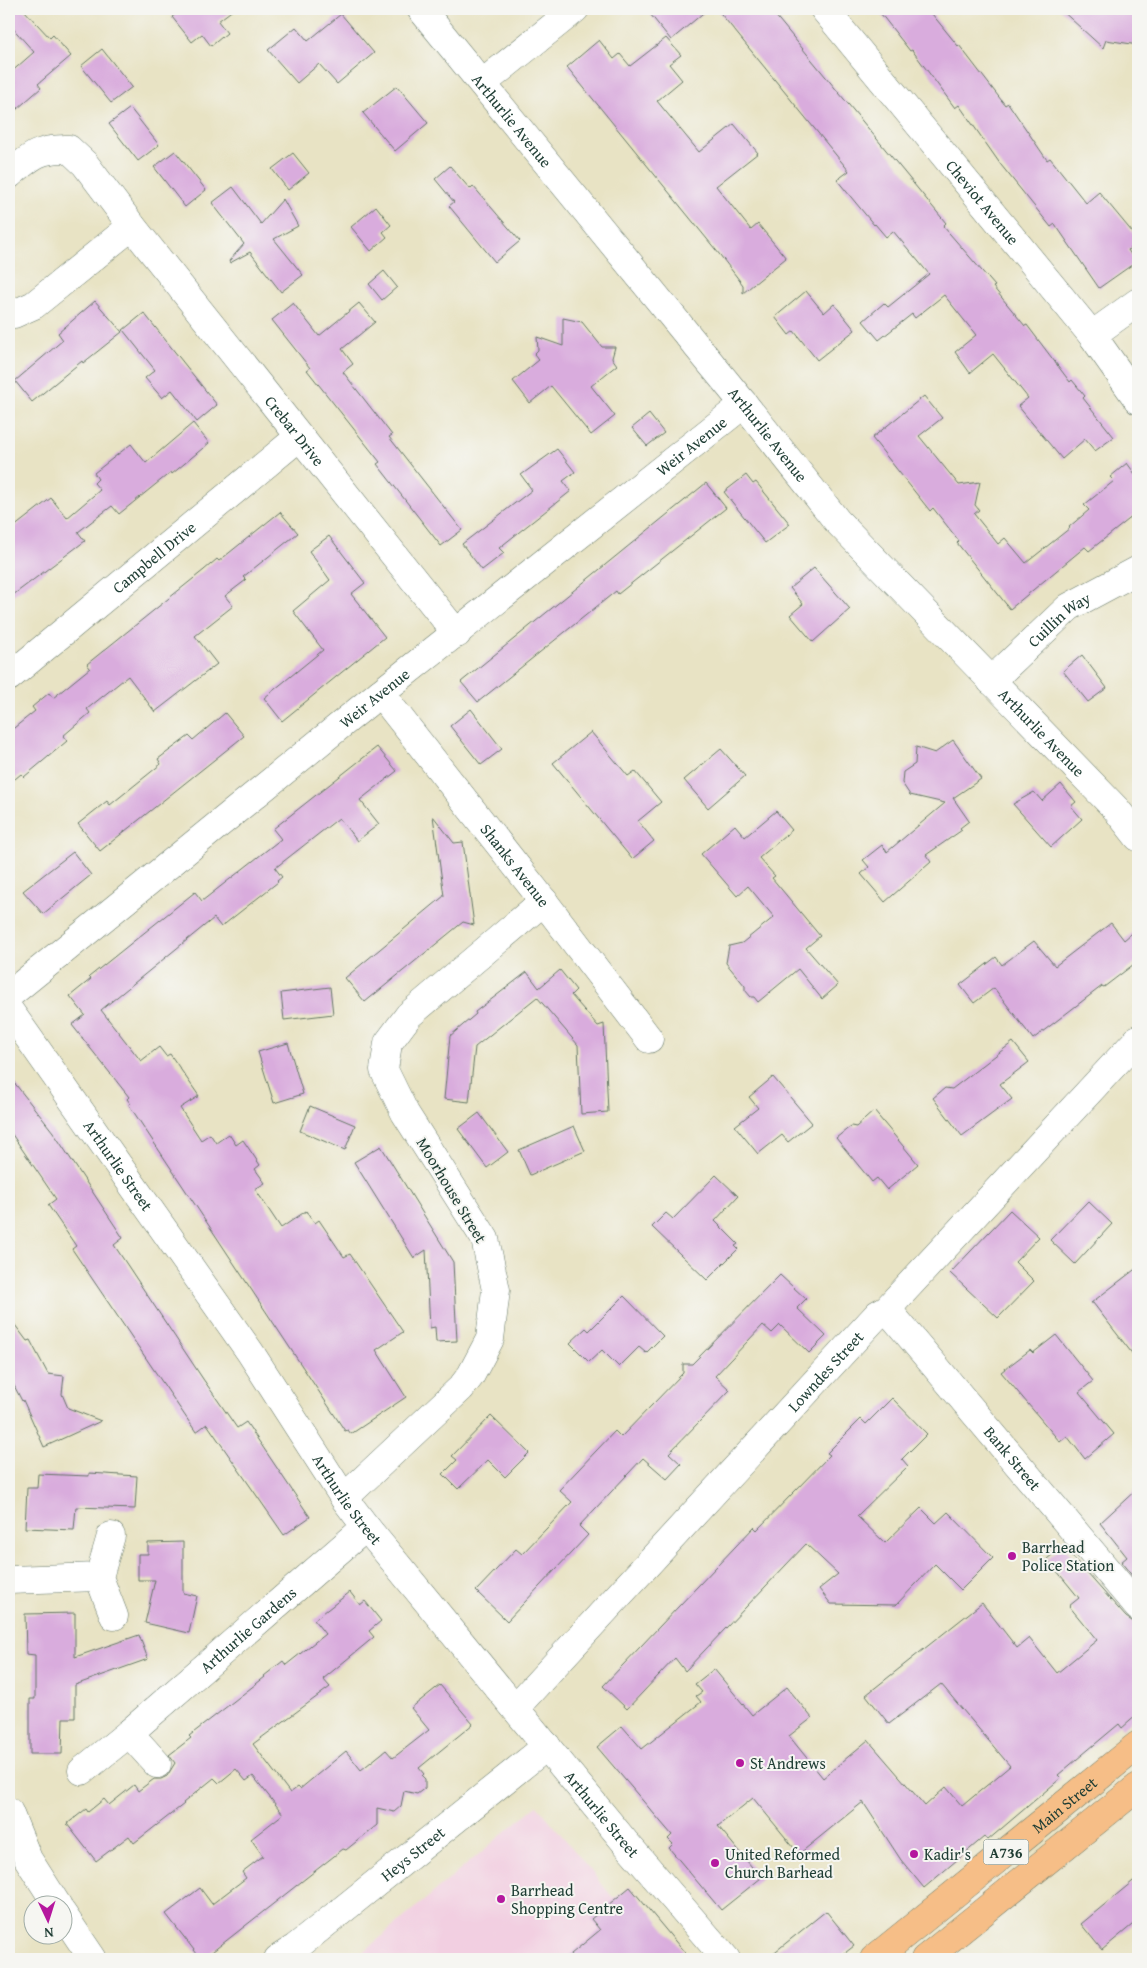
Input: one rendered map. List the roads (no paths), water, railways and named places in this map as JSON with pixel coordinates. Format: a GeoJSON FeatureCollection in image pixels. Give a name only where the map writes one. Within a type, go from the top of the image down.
{"type":"FeatureCollection","features":[{"type":"Feature","properties":{"kind":"main road","name":"Main Street"},"geometry":{"type":"LineString","coordinates":[[874,1959],[1138,1745]]}},
{"type":"Feature","properties":{"kind":"main road","name":"Main Street"},"geometry":{"type":"LineString","coordinates":[[925,1959],[1138,1787]]}},
{"type":"Feature","properties":{"kind":"street","name":"Arthurlie Avenue"},"geometry":{"type":"LineString","coordinates":[[422,9],[837,521],[1116,809],[1138,837]]}},
{"type":"Feature","properties":{"kind":"street"},"geometry":{"type":"LineString","coordinates":[[483,83],[575,9]]}},
{"type":"Feature","properties":{"kind":"street","name":"Cheviot Avenue"},"geometry":{"type":"LineString","coordinates":[[824,9],[1092,335],[1138,400]]}},
{"type":"Feature","properties":{"kind":"street","name":"Crebar Drive"},"geometry":{"type":"LineString","coordinates":[[9,176],[29,158],[50,148],[69,149],[85,164],[299,437],[457,634]]}},
{"type":"Feature","properties":{"kind":"street"},"geometry":{"type":"LineString","coordinates":[[9,314],[14,314],[34,305],[132,226]]}},
{"type":"Feature","properties":{"kind":"street"},"geometry":{"type":"LineString","coordinates":[[1092,335],[1138,302]]}},
{"type":"Feature","properties":{"kind":"street","name":"Weir Avenue"},"geometry":{"type":"LineString","coordinates":[[9,995],[380,693],[457,634],[744,404]]}},
{"type":"Feature","properties":{"kind":"street","name":"Campbell Drive"},"geometry":{"type":"LineString","coordinates":[[9,677],[299,437]]}},
{"type":"Feature","properties":{"kind":"street","name":"Cuillin Way"},"geometry":{"type":"LineString","coordinates":[[991,681],[1069,607],[1138,570]]}},
{"type":"Feature","properties":{"kind":"street","name":"Shanks Avenue"},"geometry":{"type":"LineString","coordinates":[[380,693],[544,901],[649,1039]]}},
{"type":"Feature","properties":{"kind":"street","name":"Moorhouse Street"},"geometry":{"type":"LineString","coordinates":[[344,1498],[461,1388],[490,1339],[496,1290],[485,1239],[405,1113],[384,1070],[388,1044],[409,1014],[544,901]]}},
{"type":"Feature","properties":{"kind":"street","name":"Arthurlie Street"},"geometry":{"type":"LineString","coordinates":[[9,1010],[250,1352],[344,1498],[625,1842],[726,1959]]}},
{"type":"Feature","properties":{"kind":"street","name":"Lowndes Street"},"geometry":{"type":"LineString","coordinates":[[515,1708],[878,1314],[887,1309],[1138,1039]]}},
{"type":"Feature","properties":{"kind":"street","name":"Bank Street"},"geometry":{"type":"LineString","coordinates":[[887,1309],[1138,1606]]}},
{"type":"Feature","properties":{"kind":"street","name":"Arthurlie Gardens"},"geometry":{"type":"LineString","coordinates":[[82,1771],[129,1733],[366,1527]]}},
{"type":"Feature","properties":{"kind":"street"},"geometry":{"type":"LineString","coordinates":[[111,1536],[99,1577],[114,1616]]}},
{"type":"Feature","properties":{"kind":"street"},"geometry":{"type":"LineString","coordinates":[[9,1580],[99,1577]]}},
{"type":"Feature","properties":{"kind":"street"},"geometry":{"type":"LineString","coordinates":[[129,1733],[157,1764]]}},
{"type":"Feature","properties":{"kind":"street","name":"Heys Street"},"geometry":{"type":"LineString","coordinates":[[278,1959],[295,1948],[547,1746]]}},
{"type":"Feature","properties":{"kind":"street"},"geometry":{"type":"LineString","coordinates":[[9,1812],[28,1859],[52,1896]]}},
{"type":"Feature","properties":{"kind":"street"},"geometry":{"type":"LineString","coordinates":[[72,1928],[92,1959]]}},
{"type":"Feature","properties":{"kind":"place","name":"Barrhead Police Station"},"geometry":{"type":"Point","coordinates":[1012,1556]}},
{"type":"Feature","properties":{"kind":"place","name":"St Andrews"},"geometry":{"type":"Point","coordinates":[740,1763]}},
{"type":"Feature","properties":{"kind":"place","name":"Kadir's"},"geometry":{"type":"Point","coordinates":[914,1854]}},
{"type":"Feature","properties":{"kind":"place","name":"United Reformed Church Barhead"},"geometry":{"type":"Point","coordinates":[715,1863]}},
{"type":"Feature","properties":{"kind":"place","name":"Barrhead Shopping Centre"},"geometry":{"type":"Point","coordinates":[501,1899]}}]}
